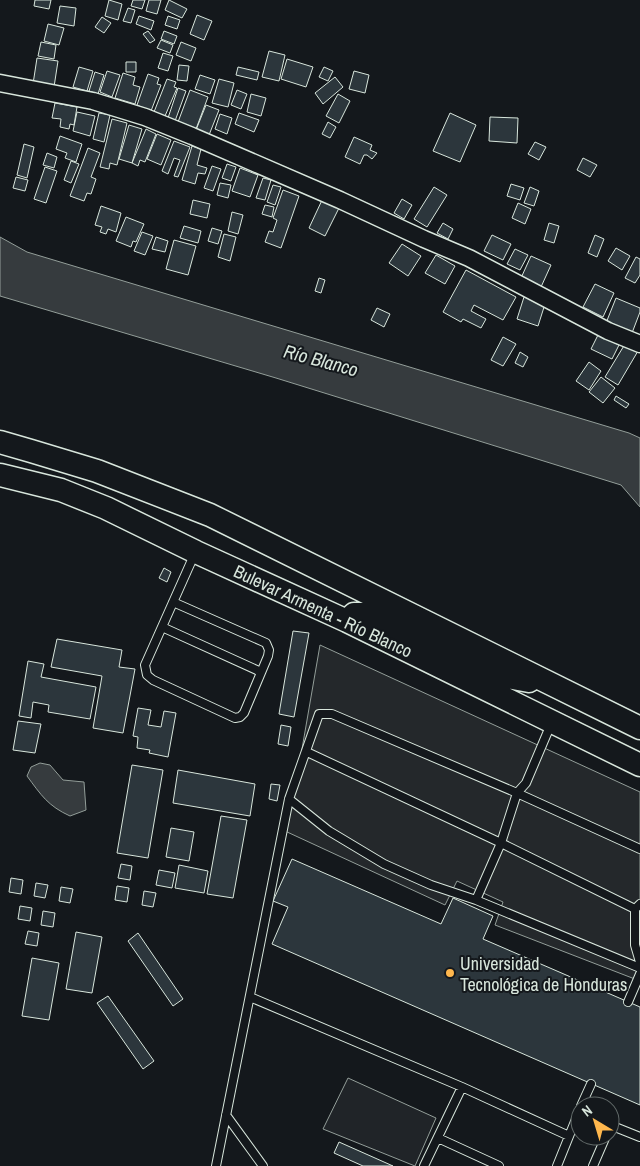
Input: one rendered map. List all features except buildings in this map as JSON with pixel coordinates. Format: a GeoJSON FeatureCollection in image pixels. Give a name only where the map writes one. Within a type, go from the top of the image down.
{"type":"FeatureCollection","features":[{"type":"Feature","properties":{"kind":"main road","name":"Bulevar Armenta - Río Blanco"},"geometry":{"type":"LineString","coordinates":[[0,442],[97,471],[210,515],[640,728]]}},
{"type":"Feature","properties":{"kind":"main road","name":"Bulevar Armenta - Río Blanco"},"geometry":{"type":"LineString","coordinates":[[0,475],[61,490],[106,508],[196,552],[348,621],[640,765]]}},
{"type":"Feature","properties":{"kind":"main road"},"geometry":{"type":"LineString","coordinates":[[348,621],[354,614],[363,614],[380,619],[490,674],[552,684]]}},
{"type":"Feature","properties":{"kind":"street"},"geometry":{"type":"LineString","coordinates":[[0,83],[93,101],[145,117],[192,136],[469,258],[608,331],[640,344]]}},
{"type":"Feature","properties":{"kind":"lane"},"geometry":{"type":"LineString","coordinates":[[173,602],[266,643],[269,650],[268,656],[244,713],[240,716],[235,718],[162,685],[147,675],[145,665],[173,602],[196,552]]}},
{"type":"Feature","properties":{"kind":"lane"},"geometry":{"type":"LineString","coordinates":[[162,627],[260,672]]}},
{"type":"Feature","properties":{"kind":"lane"},"geometry":{"type":"LineString","coordinates":[[216,1166],[289,799],[320,714],[332,714],[517,793],[640,850]]}},
{"type":"Feature","properties":{"kind":"lane"},"geometry":{"type":"LineString","coordinates":[[476,900],[501,842],[517,793],[526,782],[552,722]]}},
{"type":"Feature","properties":{"kind":"lane"},"geometry":{"type":"LineString","coordinates":[[307,752],[638,907],[635,945],[640,962]]}},
{"type":"Feature","properties":{"kind":"lane"},"geometry":{"type":"LineString","coordinates":[[289,799],[329,831],[384,864],[640,968]]}},
{"type":"Feature","properties":{"kind":"lane"},"geometry":{"type":"LineString","coordinates":[[628,1002],[640,974]]}},
{"type":"Feature","properties":{"kind":"lane"},"geometry":{"type":"LineString","coordinates":[[250,997],[462,1087],[569,1136],[557,1166]]}},
{"type":"Feature","properties":{"kind":"lane"},"geometry":{"type":"LineString","coordinates":[[586,1096],[591,1084]]}},
{"type":"Feature","properties":{"kind":"lane"},"geometry":{"type":"LineString","coordinates":[[424,1166],[462,1087]]}},
{"type":"Feature","properties":{"kind":"lane"},"geometry":{"type":"LineString","coordinates":[[226,1115],[263,1166]]}},
{"type":"Feature","properties":{"kind":"lane"},"geometry":{"type":"LineString","coordinates":[[620,1130],[640,1137]]}},
{"type":"Feature","properties":{"kind":"lane"},"geometry":{"type":"LineString","coordinates":[[438,1138],[500,1166]]}},
{"type":"Feature","properties":{"kind":"lane"},"geometry":{"type":"LineString","coordinates":[[593,1166],[602,1146]]}},
{"type":"Feature","properties":{"kind":"shaded area"},"geometry":{"type":"Polygon","coordinates":[[[320,645],[640,792],[640,981],[495,925],[503,902],[457,881],[445,905],[285,831],[293,801],[320,645]]]}},
{"type":"Feature","properties":{"kind":"shaded area"},"geometry":{"type":"Polygon","coordinates":[[[348,1078],[436,1118],[415,1166],[323,1129],[348,1078]]]}},
{"type":"Feature","properties":{"kind":"water","name":"Río Blanco"},"geometry":{"type":"Polygon","coordinates":[[[0,237],[27,252],[629,433],[640,438],[640,507],[621,485],[276,378],[0,296],[0,237]]]}},
{"type":"Feature","properties":{"kind":"water"},"geometry":{"type":"Polygon","coordinates":[[[40,763],[50,765],[63,780],[84,782],[86,810],[70,816],[56,808],[46,799],[27,776],[31,767],[40,763]]]}},
{"type":"Feature","properties":{"kind":"place","name":"Universidad Tecnológica de Honduras"},"geometry":{"type":"Point","coordinates":[450,973]}}]}
